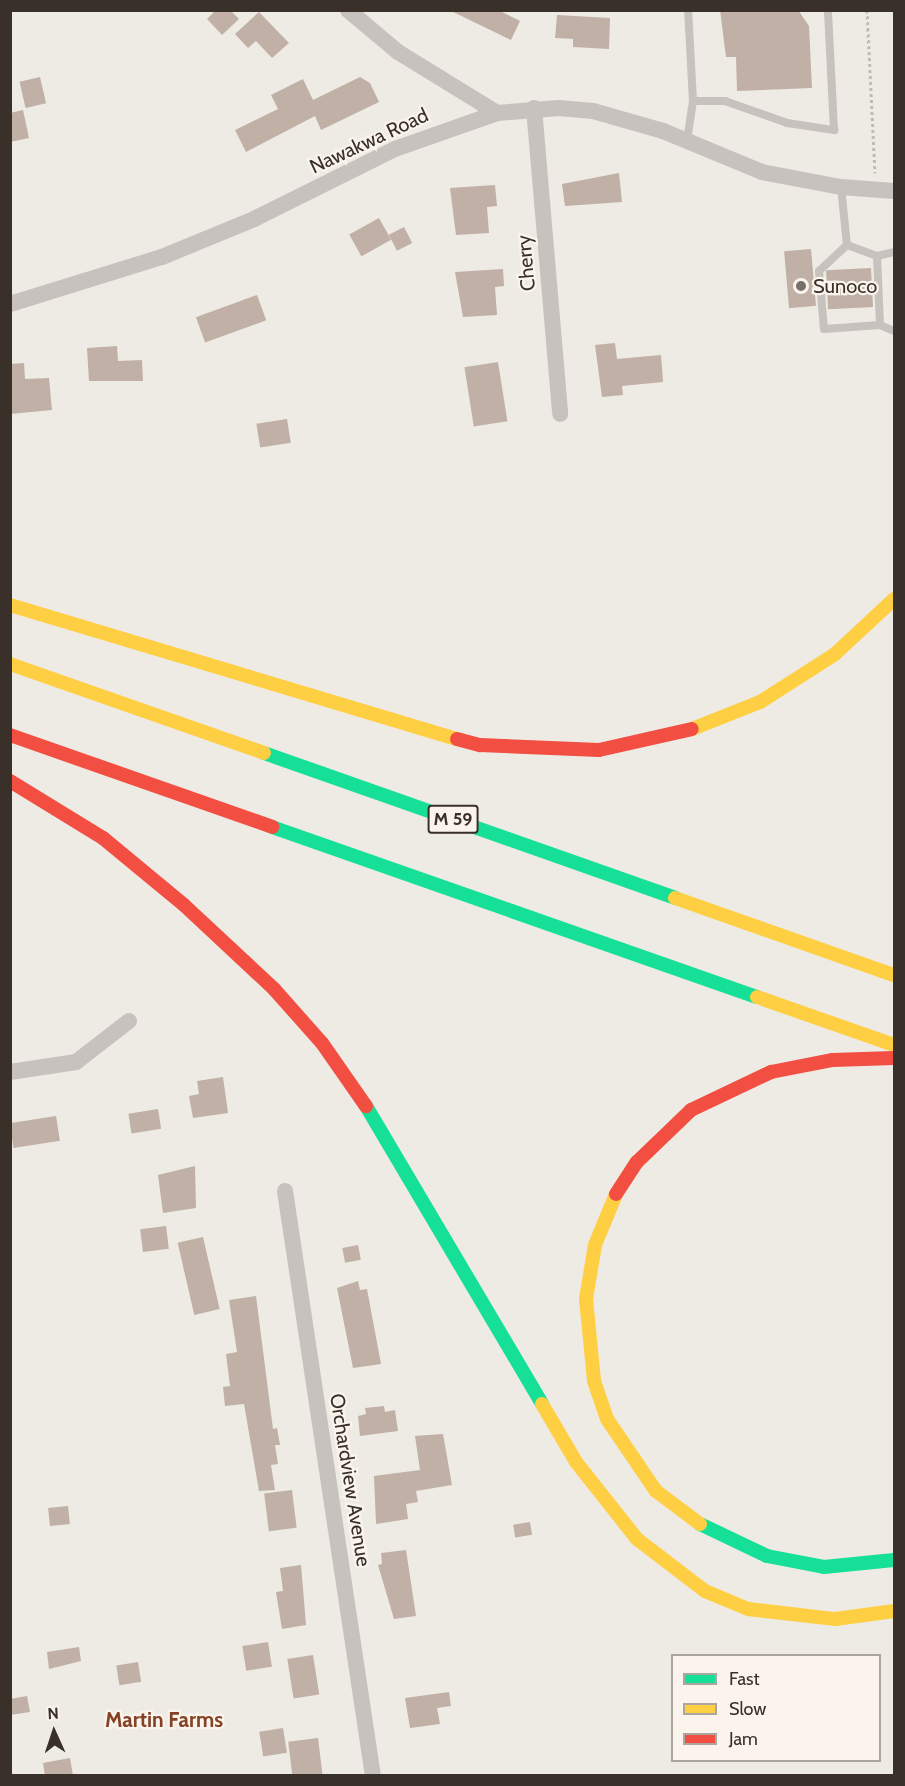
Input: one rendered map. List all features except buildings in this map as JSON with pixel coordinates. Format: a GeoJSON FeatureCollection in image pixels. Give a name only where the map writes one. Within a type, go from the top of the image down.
{"type":"FeatureCollection","features":[{"type":"Feature","properties":{"kind":"highway"},"geometry":{"type":"LineString","coordinates":[[10,605],[459,739],[546,750],[598,750],[641,742],[722,719],[760,702],[825,661],[894,598]]}},
{"type":"Feature","properties":{"kind":"highway","name":"M 59"},"geometry":{"type":"LineString","coordinates":[[10,664],[894,975]]}},
{"type":"Feature","properties":{"kind":"highway"},"geometry":{"type":"LineString","coordinates":[[10,735],[894,1046]]}},
{"type":"Feature","properties":{"kind":"highway"},"geometry":{"type":"LineString","coordinates":[[10,781],[103,838],[184,906],[274,989],[322,1043],[384,1132],[576,1462],[637,1539],[705,1591],[748,1610],[835,1619],[894,1611]]}},
{"type":"Feature","properties":{"kind":"highway"},"geometry":{"type":"LineString","coordinates":[[894,1058],[833,1060],[771,1072],[691,1110],[637,1162],[611,1203],[595,1245],[586,1299],[594,1381],[607,1419],[649,1483],[687,1518],[767,1556],[824,1567],[894,1560]]}},
{"type":"Feature","properties":{"kind":"street"},"geometry":{"type":"LineString","coordinates":[[348,10],[398,52],[498,113]]}},
{"type":"Feature","properties":{"kind":"street","name":"Nawakwa Road"},"geometry":{"type":"LineString","coordinates":[[10,304],[190,246],[395,148],[498,113],[534,108],[618,116],[762,172],[841,188],[894,191]]}},
{"type":"Feature","properties":{"kind":"street","name":"Cherry"},"geometry":{"type":"LineString","coordinates":[[534,108],[560,414]]}},
{"type":"Feature","properties":{"kind":"street"},"geometry":{"type":"LineString","coordinates":[[10,1072],[76,1062],[129,1021]]}},
{"type":"Feature","properties":{"kind":"street","name":"Orchardview Avenue"},"geometry":{"type":"LineString","coordinates":[[285,1191],[373,1776]]}},
{"type":"Feature","properties":{"kind":"lane"},"geometry":{"type":"LineString","coordinates":[[687,143],[693,101],[688,10]]}},
{"type":"Feature","properties":{"kind":"lane"},"geometry":{"type":"LineString","coordinates":[[693,101],[725,101],[787,123],[834,130],[828,10]]}},
{"type":"Feature","properties":{"kind":"lane"},"geometry":{"type":"LineString","coordinates":[[841,188],[847,245]]}},
{"type":"Feature","properties":{"kind":"lane"},"geometry":{"type":"LineString","coordinates":[[847,245],[877,256],[894,252]]}},
{"type":"Feature","properties":{"kind":"lane"},"geometry":{"type":"LineString","coordinates":[[847,245],[819,271],[824,329],[880,325],[894,331]]}},
{"type":"Feature","properties":{"kind":"lane"},"geometry":{"type":"LineString","coordinates":[[877,256],[880,325]]}},
{"type":"Feature","properties":{"kind":"path"},"geometry":{"type":"LineString","coordinates":[[867,10],[875,178]]}},
{"type":"Feature","properties":{"kind":"traffic: fast"},"geometry":{"type":"LineString","coordinates":[[264,753],[675,898]]}},
{"type":"Feature","properties":{"kind":"traffic: fast"},"geometry":{"type":"LineString","coordinates":[[272,827],[757,997]]}},
{"type":"Feature","properties":{"kind":"traffic: fast"},"geometry":{"type":"LineString","coordinates":[[366,1106],[542,1404]]}},
{"type":"Feature","properties":{"kind":"traffic: fast"},"geometry":{"type":"LineString","coordinates":[[700,1524],[767,1556],[824,1567],[894,1560]]}},
{"type":"Feature","properties":{"kind":"traffic: slow"},"geometry":{"type":"LineString","coordinates":[[692,729],[760,702],[835,654],[894,599]]}},
{"type":"Feature","properties":{"kind":"traffic: slow"},"geometry":{"type":"LineString","coordinates":[[10,605],[457,739]]}},
{"type":"Feature","properties":{"kind":"traffic: slow"},"geometry":{"type":"LineString","coordinates":[[10,664],[264,753]]}},
{"type":"Feature","properties":{"kind":"traffic: slow"},"geometry":{"type":"LineString","coordinates":[[675,898],[894,975]]}},
{"type":"Feature","properties":{"kind":"traffic: slow"},"geometry":{"type":"LineString","coordinates":[[757,997],[894,1045]]}},
{"type":"Feature","properties":{"kind":"traffic: slow"},"geometry":{"type":"LineString","coordinates":[[616,1194],[595,1245],[586,1299],[594,1381],[607,1419],[656,1491],[700,1524]]}},
{"type":"Feature","properties":{"kind":"traffic: slow"},"geometry":{"type":"LineString","coordinates":[[542,1404],[576,1462],[637,1539],[705,1591],[748,1609],[835,1619],[894,1611]]}},
{"type":"Feature","properties":{"kind":"traffic: jam"},"geometry":{"type":"LineString","coordinates":[[457,739],[480,745],[599,750],[692,729]]}},
{"type":"Feature","properties":{"kind":"traffic: jam"},"geometry":{"type":"LineString","coordinates":[[10,735],[272,827]]}},
{"type":"Feature","properties":{"kind":"traffic: jam"},"geometry":{"type":"LineString","coordinates":[[10,781],[103,838],[184,905],[274,989],[322,1043],[366,1106]]}},
{"type":"Feature","properties":{"kind":"traffic: jam"},"geometry":{"type":"LineString","coordinates":[[616,1194],[637,1162],[691,1110],[771,1072],[833,1060],[894,1058]]}},
{"type":"Feature","properties":{"kind":"place","name":"Sunoco"},"geometry":{"type":"Point","coordinates":[801,286]}},
{"type":"Feature","properties":{"kind":"district","name":"Martin Farms"},"geometry":{"type":"Point","coordinates":[164,1720]}}]}
